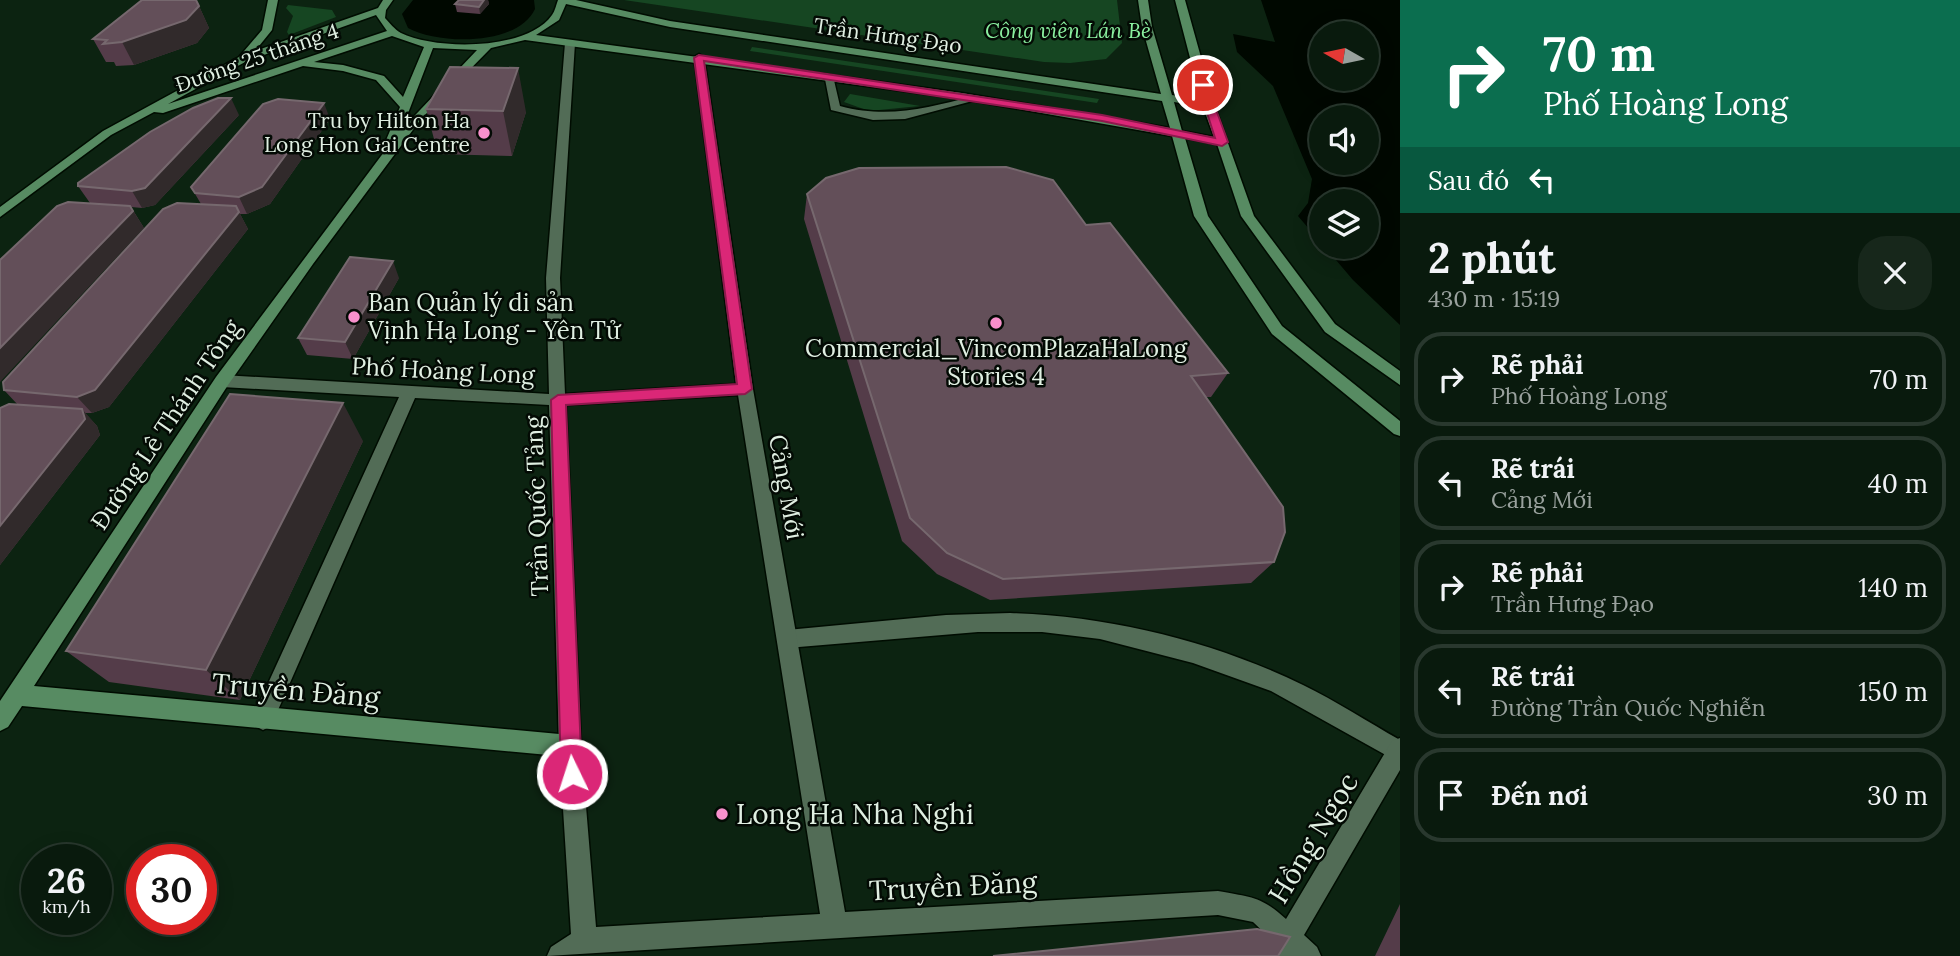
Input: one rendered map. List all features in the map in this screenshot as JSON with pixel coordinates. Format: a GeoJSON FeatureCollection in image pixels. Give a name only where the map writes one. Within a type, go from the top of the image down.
{"type":"FeatureCollection","features":[{"type":"Feature","properties":{"kind":"main road"},"geometry":{"type":"LineString","coordinates":[[243,59],[267,30],[273,0]]}},
{"type":"Feature","properties":{"kind":"main road"},"geometry":{"type":"LineString","coordinates":[[383,3],[380,18],[391,33],[429,46],[487,46],[526,37],[556,18],[563,0]]}},
{"type":"Feature","properties":{"kind":"main road","name":"Trần Hưng Đạo"},"geometry":{"type":"LineString","coordinates":[[563,0],[670,24],[1208,104]]}},
{"type":"Feature","properties":{"kind":"main road"},"geometry":{"type":"LineString","coordinates":[[1143,0],[1147,27],[1201,216],[1277,330],[1400,430]]}},
{"type":"Feature","properties":{"kind":"main road"},"geometry":{"type":"LineString","coordinates":[[1180,0],[1208,104],[1248,216],[1330,328],[1400,379]]}},
{"type":"Feature","properties":{"kind":"main road","name":"Đường 25 tháng 4"},"geometry":{"type":"LineString","coordinates":[[0,213],[107,133],[135,116],[243,59],[383,3]]}},
{"type":"Feature","properties":{"kind":"main road","name":"Đường 25 tháng 4"},"geometry":{"type":"LineString","coordinates":[[135,116],[179,106],[391,33]]}},
{"type":"Feature","properties":{"kind":"main road","name":"Trần Hưng Đạo"},"geometry":{"type":"LineString","coordinates":[[526,37],[828,76],[1222,142]]}},
{"type":"Feature","properties":{"kind":"main road","name":"Đường Lê Thánh Tông"},"geometry":{"type":"LineString","coordinates":[[384,165],[429,46]]}},
{"type":"Feature","properties":{"kind":"main road","name":"Đường Lê Thánh Tông"},"geometry":{"type":"LineString","coordinates":[[0,720],[222,381],[308,261],[384,165],[417,117],[487,46]]}},
{"type":"Feature","properties":{"kind":"main road"},"geometry":{"type":"LineString","coordinates":[[296,64],[343,68],[380,78],[405,106]]}},
{"type":"Feature","properties":{"kind":"main road","name":"Truyền Đăng"},"geometry":{"type":"LineString","coordinates":[[16,695],[570,746]]}},
{"type":"Feature","properties":{"kind":"street","name":"Trần Quốc Tảng"},"geometry":{"type":"LineString","coordinates":[[570,43],[553,278],[570,746],[583,940]]}},
{"type":"Feature","properties":{"kind":"street","name":"Cảng Mới"},"geometry":{"type":"LineString","coordinates":[[699,58],[745,389],[834,923]]}},
{"type":"Feature","properties":{"kind":"street"},"geometry":{"type":"LineString","coordinates":[[828,76],[835,108],[869,118],[909,117],[974,99]]}},
{"type":"Feature","properties":{"kind":"street","name":"Phố Hoàng Long"},"geometry":{"type":"LineString","coordinates":[[222,381],[558,400],[745,389]]}},
{"type":"Feature","properties":{"kind":"street"},"geometry":{"type":"LineString","coordinates":[[263,719],[409,393]]}},
{"type":"Feature","properties":{"kind":"street"},"geometry":{"type":"LineString","coordinates":[[787,639],[985,623],[1043,623],[1097,631],[1155,644],[1280,685],[1399,750]]}},
{"type":"Feature","properties":{"kind":"street","name":"Hồng Ngọc"},"geometry":{"type":"LineString","coordinates":[[1283,948],[1399,750]]}},
{"type":"Feature","properties":{"kind":"street","name":"Truyền Đăng"},"geometry":{"type":"LineString","coordinates":[[583,940],[834,923],[1218,903],[1259,911],[1283,948],[1308,956]]}},
{"type":"Feature","properties":{"kind":"street"},"geometry":{"type":"LineString","coordinates":[[560,956],[583,940]]}},
{"type":"Feature","properties":{"kind":"green space","name":"Công viên Lán Bè"},"geometry":{"type":"Polygon","coordinates":[[[624,0],[1117,0],[1122,43],[1106,59],[1070,63],[1044,62],[624,0]]]}},
{"type":"Feature","properties":{"kind":"green space"},"geometry":{"type":"Polygon","coordinates":[[[288,5],[332,10],[336,17],[289,35],[287,32],[293,16],[286,8],[288,5]]]}},
{"type":"Feature","properties":{"kind":"green space"},"geometry":{"type":"Polygon","coordinates":[[[752,47],[1099,99],[1097,103],[750,51],[752,47]]]}},
{"type":"Feature","properties":{"kind":"green space"},"geometry":{"type":"Polygon","coordinates":[[[850,94],[920,106],[869,111],[844,102],[850,94]]]}},
{"type":"Feature","properties":{"kind":"shaded area"},"geometry":{"type":"Polygon","coordinates":[[[413,0],[534,0],[535,9],[526,21],[512,30],[496,36],[457,39],[422,34],[408,28],[402,14],[413,0]]]}},
{"type":"Feature","properties":{"kind":"shaded area"},"geometry":{"type":"Polygon","coordinates":[[[1261,0],[1400,0],[1400,325],[1335,259],[1379,259],[1379,189],[1310,189],[1310,175],[1379,175],[1379,105],[1309,105],[1309,172],[1273,86],[1237,52],[1233,34],[1275,42],[1261,0]]]}},
{"type":"Feature","properties":{"kind":"shaded area"},"geometry":{"type":"Polygon","coordinates":[[[1309,197],[1309,229],[1298,216],[1308,203],[1309,197]]]}},
{"type":"Feature","properties":{"kind":"building"},"geometry":{"type":"Polygon","coordinates":[[[142,0],[196,0],[199,6],[186,20],[122,42],[103,44],[107,40],[93,39],[142,0]]]}},
{"type":"Feature","properties":{"kind":"building"},"geometry":{"type":"Polygon","coordinates":[[[459,0],[484,0],[479,7],[455,4],[459,0]]]}},
{"type":"Feature","properties":{"kind":"building"},"geometry":{"type":"Polygon","coordinates":[[[450,67],[518,68],[503,111],[426,109],[450,67]]]}},
{"type":"Feature","properties":{"kind":"building"},"geometry":{"type":"Polygon","coordinates":[[[218,98],[231,98],[145,188],[132,191],[78,186],[78,183],[150,132],[193,108],[218,98]]]}},
{"type":"Feature","properties":{"kind":"building"},"geometry":{"type":"Polygon","coordinates":[[[278,99],[324,103],[262,187],[239,197],[195,193],[191,187],[263,104],[278,99]]]}},
{"type":"Feature","properties":{"kind":"building","name":"Commercial_VincomPlazaHaLong Stories 4"},"geometry":{"type":"Polygon","coordinates":[[[1006,167],[1053,180],[1086,225],[1110,223],[1228,373],[1191,376],[1283,507],[1285,532],[1274,562],[1003,579],[947,553],[910,518],[807,194],[826,178],[859,168],[1006,167]]]}},
{"type":"Feature","properties":{"kind":"building"},"geometry":{"type":"Polygon","coordinates":[[[68,202],[130,206],[133,211],[0,348],[0,260],[57,206],[68,202]]]}},
{"type":"Feature","properties":{"kind":"building"},"geometry":{"type":"Polygon","coordinates":[[[177,203],[236,206],[239,212],[95,390],[77,397],[4,390],[3,382],[163,209],[177,203]]]}},
{"type":"Feature","properties":{"kind":"building"},"geometry":{"type":"Polygon","coordinates":[[[350,257],[393,261],[345,342],[298,338],[350,257]]]}},
{"type":"Feature","properties":{"kind":"building"},"geometry":{"type":"Polygon","coordinates":[[[230,394],[343,403],[206,670],[66,651],[230,394]]]}},
{"type":"Feature","properties":{"kind":"building"},"geometry":{"type":"Polygon","coordinates":[[[9,404],[82,409],[85,419],[0,526],[0,408],[9,404]]]}},
{"type":"Feature","properties":{"kind":"building"},"geometry":{"type":"Polygon","coordinates":[[[1257,929],[1290,937],[1278,956],[993,956],[1257,929]]]}},
{"type":"Feature","properties":{"kind":"place","name":"Tru by Hilton Ha Long Hon Gai Centre"},"geometry":{"type":"Point","coordinates":[484,133]}},
{"type":"Feature","properties":{"kind":"place","name":"Ban Quản lý di sản Vịnh Hạ Long - Yên Tử"},"geometry":{"type":"Point","coordinates":[354,317]}},
{"type":"Feature","properties":{"kind":"place","name":"Commercial_VincomPlazaHaLong Stories 4"},"geometry":{"type":"Point","coordinates":[996,323]}},
{"type":"Feature","properties":{"kind":"place","name":"Long Ha Nha Nghi"},"geometry":{"type":"Point","coordinates":[722,814]}},
{"type":"Feature","properties":{"kind":"route"},"geometry":{"type":"LineString","coordinates":[[572,774],[558,400],[745,389],[699,58],[1102,118],[1222,142],[1203,85]]}}]}
